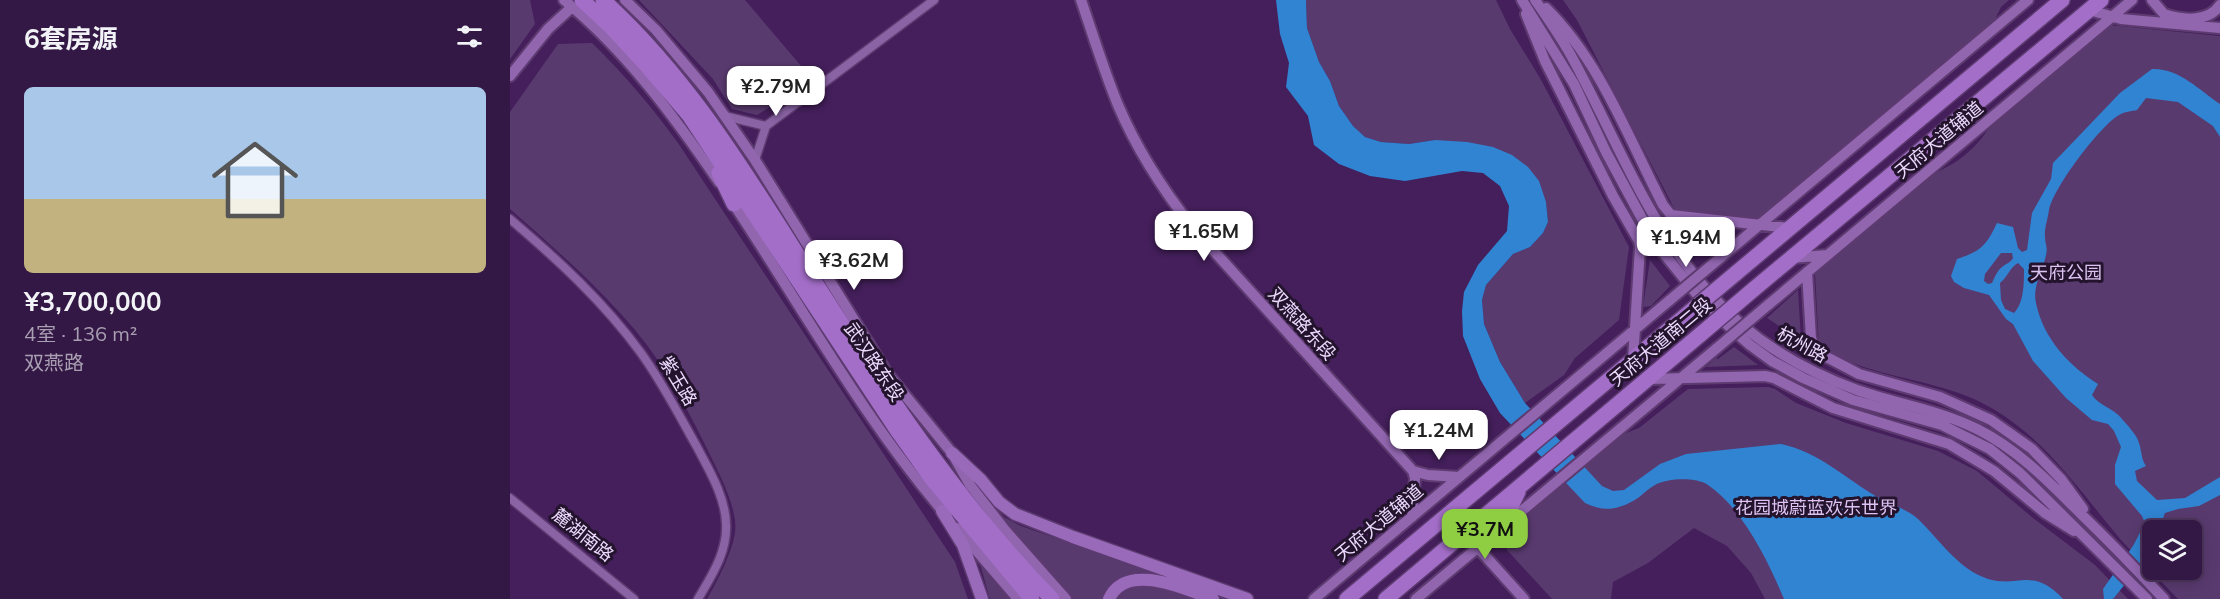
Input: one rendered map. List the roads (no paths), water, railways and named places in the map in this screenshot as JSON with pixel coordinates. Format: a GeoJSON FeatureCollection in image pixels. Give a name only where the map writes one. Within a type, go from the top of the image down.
{"type":"FeatureCollection","features":[{"type":"Feature","properties":{"kind":"highway","name":"武汉路东段"},"geometry":{"type":"LineString","coordinates":[[603,0],[655,51],[692,95],[729,148],[905,419],[988,528],[1052,599]]}},
{"type":"Feature","properties":{"kind":"highway","name":"天府大道南二段"},"geometry":{"type":"LineString","coordinates":[[1347,598],[2061,0]]}},
{"type":"Feature","properties":{"kind":"highway","name":"武汉路东段"},"geometry":{"type":"LineString","coordinates":[[573,2],[611,27],[688,115],[717,155],[864,383],[912,451],[980,538],[1032,599]]}},
{"type":"Feature","properties":{"kind":"highway","name":"天府大道南二段"},"geometry":{"type":"LineString","coordinates":[[1386,599],[1650,379],[1789,258],[2095,5]]}},
{"type":"Feature","properties":{"kind":"highway"},"geometry":{"type":"LineString","coordinates":[[688,115],[734,204]]}},
{"type":"Feature","properties":{"kind":"highway"},"geometry":{"type":"LineString","coordinates":[[1499,531],[1522,484]]}},
{"type":"Feature","properties":{"kind":"main road"},"geometry":{"type":"LineString","coordinates":[[626,0],[687,64],[725,116],[887,373],[952,453],[981,480],[999,502],[1015,514],[1247,599]]}},
{"type":"Feature","properties":{"kind":"main road","name":"双燕路东段"},"geometry":{"type":"LineString","coordinates":[[1080,0],[1118,104],[1150,167],[1170,199],[1193,228],[1413,471]]}},
{"type":"Feature","properties":{"kind":"main road"},"geometry":{"type":"LineString","coordinates":[[1521,0],[1545,61],[1613,196],[1639,241],[1633,360]]}},
{"type":"Feature","properties":{"kind":"main road","name":"杭州路"},"geometry":{"type":"LineString","coordinates":[[1521,0],[1574,84],[1606,152],[1646,226],[1661,250],[1708,308],[1758,351],[1803,378],[1853,400],[1942,425],[1990,450],[2020,473],[2147,599]]}},
{"type":"Feature","properties":{"kind":"main road"},"geometry":{"type":"LineString","coordinates":[[1536,0],[1563,25],[1585,54],[1667,212],[1676,217],[1789,228]]}},
{"type":"Feature","properties":{"kind":"main road","name":"杭州路"},"geometry":{"type":"LineString","coordinates":[[1536,0],[1573,59],[1654,219],[1687,267],[1733,317],[1780,353],[1821,374],[1858,390],[1948,417],[1995,439],[2028,462],[2164,599]]}},
{"type":"Feature","properties":{"kind":"main road"},"geometry":{"type":"LineString","coordinates":[[1635,330],[2028,0]]}},
{"type":"Feature","properties":{"kind":"main road","name":"天府大道辅道"},"geometry":{"type":"LineString","coordinates":[[1682,377],[2132,0]]}},
{"type":"Feature","properties":{"kind":"main road"},"geometry":{"type":"LineString","coordinates":[[2152,0],[2164,14],[2198,19],[2211,15],[2220,5]]}},
{"type":"Feature","properties":{"kind":"main road"},"geometry":{"type":"LineString","coordinates":[[510,76],[573,2],[621,53],[674,118],[734,204],[872,416],[942,511],[1018,599]]}},
{"type":"Feature","properties":{"kind":"main road"},"geometry":{"type":"LineString","coordinates":[[2095,5],[2111,17],[2220,28]]}},
{"type":"Feature","properties":{"kind":"main road"},"geometry":{"type":"LineString","coordinates":[[1789,258],[1827,255]]}},
{"type":"Feature","properties":{"kind":"main road"},"geometry":{"type":"LineString","coordinates":[[1807,273],[1811,338],[1819,353],[1859,374],[1940,397],[1966,407],[2012,433],[2032,449],[2061,479],[2103,536]]}},
{"type":"Feature","properties":{"kind":"main road","name":"天府大道辅道"},"geometry":{"type":"LineString","coordinates":[[1314,599],[1635,330]]}},
{"type":"Feature","properties":{"kind":"main road"},"geometry":{"type":"LineString","coordinates":[[1650,379],[1765,376],[1774,378],[1833,408],[1949,444],[1994,471],[2045,513],[2096,546]]}},
{"type":"Feature","properties":{"kind":"main road"},"geometry":{"type":"LineString","coordinates":[[1416,599],[1682,377]]}},
{"type":"Feature","properties":{"kind":"main road"},"geometry":{"type":"LineString","coordinates":[[952,453],[970,485],[1005,530],[1066,599]]}},
{"type":"Feature","properties":{"kind":"main road"},"geometry":{"type":"LineString","coordinates":[[1413,471],[1428,475],[1459,477]]}},
{"type":"Feature","properties":{"kind":"main road"},"geometry":{"type":"LineString","coordinates":[[1412,516],[1415,478],[1413,471]]}},
{"type":"Feature","properties":{"kind":"main road"},"geometry":{"type":"LineString","coordinates":[[942,511],[963,545],[982,599]]}},
{"type":"Feature","properties":{"kind":"main road"},"geometry":{"type":"LineString","coordinates":[[1478,548],[1524,599]]}},
{"type":"Feature","properties":{"kind":"main road"},"geometry":{"type":"LineString","coordinates":[[1109,599],[1112,592],[1119,586],[1128,581],[1138,580],[1152,580],[1213,599]]}},
{"type":"Feature","properties":{"kind":"street"},"geometry":{"type":"LineString","coordinates":[[754,160],[766,126],[934,0]]}},
{"type":"Feature","properties":{"kind":"street"},"geometry":{"type":"LineString","coordinates":[[725,116],[766,126]]}},
{"type":"Feature","properties":{"kind":"street","name":"紫玉路"},"geometry":{"type":"LineString","coordinates":[[510,219],[589,292],[639,351],[675,406],[718,489],[726,523],[725,538],[718,562],[698,599]]}},
{"type":"Feature","properties":{"kind":"street","name":"麓湖南路"},"geometry":{"type":"LineString","coordinates":[[510,498],[634,599]]}},
{"type":"Feature","properties":{"kind":"water"},"geometry":{"type":"Polygon","coordinates":[[[1276,0],[1306,0],[1307,28],[1319,62],[1330,81],[1339,106],[1353,126],[1365,137],[1381,142],[1409,144],[1435,140],[1467,142],[1493,147],[1512,155],[1528,167],[1539,181],[1546,202],[1548,222],[1543,233],[1530,247],[1513,254],[1486,285],[1482,300],[1484,324],[1500,362],[1525,403],[1602,486],[1613,491],[1624,490],[1660,464],[1686,454],[1781,444],[1820,459],[1877,497],[1914,515],[1956,559],[1973,572],[1995,581],[2032,580],[2051,589],[2063,599],[1784,599],[1762,553],[1743,522],[1721,495],[1703,482],[1682,479],[1667,481],[1652,487],[1633,501],[1620,507],[1603,509],[1585,503],[1500,413],[1480,379],[1463,336],[1464,292],[1478,265],[1507,231],[1509,206],[1500,186],[1483,173],[1462,171],[1405,181],[1370,176],[1339,164],[1314,145],[1308,116],[1286,87],[1289,63],[1280,34],[1276,0]]]}},
{"type":"Feature","properties":{"kind":"water"},"geometry":{"type":"Polygon","coordinates":[[[2152,69],[2180,76],[2220,104],[2220,137],[2213,126],[2178,102],[2146,98],[2137,110],[2121,114],[2100,132],[2068,173],[2049,210],[2045,234],[2047,252],[2035,297],[2039,316],[2051,339],[2067,360],[2098,384],[2092,395],[2119,415],[2136,437],[2146,466],[2135,471],[2137,481],[2157,500],[2185,498],[2220,477],[2220,495],[2199,506],[2165,513],[2162,520],[2144,520],[2115,484],[2115,465],[2121,447],[2108,424],[2092,420],[2066,398],[2033,361],[2013,324],[2006,319],[1989,295],[1964,288],[1954,282],[1951,276],[1957,259],[1982,247],[1997,223],[2013,227],[2018,248],[2022,252],[2027,250],[2032,213],[2051,179],[2053,163],[2120,93],[2152,69]],[[2001,253],[1985,274],[1984,281],[1988,284],[1992,283],[1999,270],[2013,258],[2012,253],[2001,253]],[[2018,263],[2000,283],[2001,300],[2005,309],[2014,313],[2022,298],[2024,269],[2018,263]]]}},
{"type":"Feature","properties":{"kind":"water"},"geometry":{"type":"Polygon","coordinates":[[[2142,529],[2142,563],[2113,599],[2104,599],[2103,589],[2133,546],[2142,529]]]}},
{"type":"Feature","properties":{"kind":"park label","name":"天府公园"},"geometry":{"type":"Point","coordinates":[2066,273]}},
{"type":"Feature","properties":{"kind":"park label","name":"花园城蔚蓝欢乐世界"},"geometry":{"type":"Point","coordinates":[1816,508]}}]}
